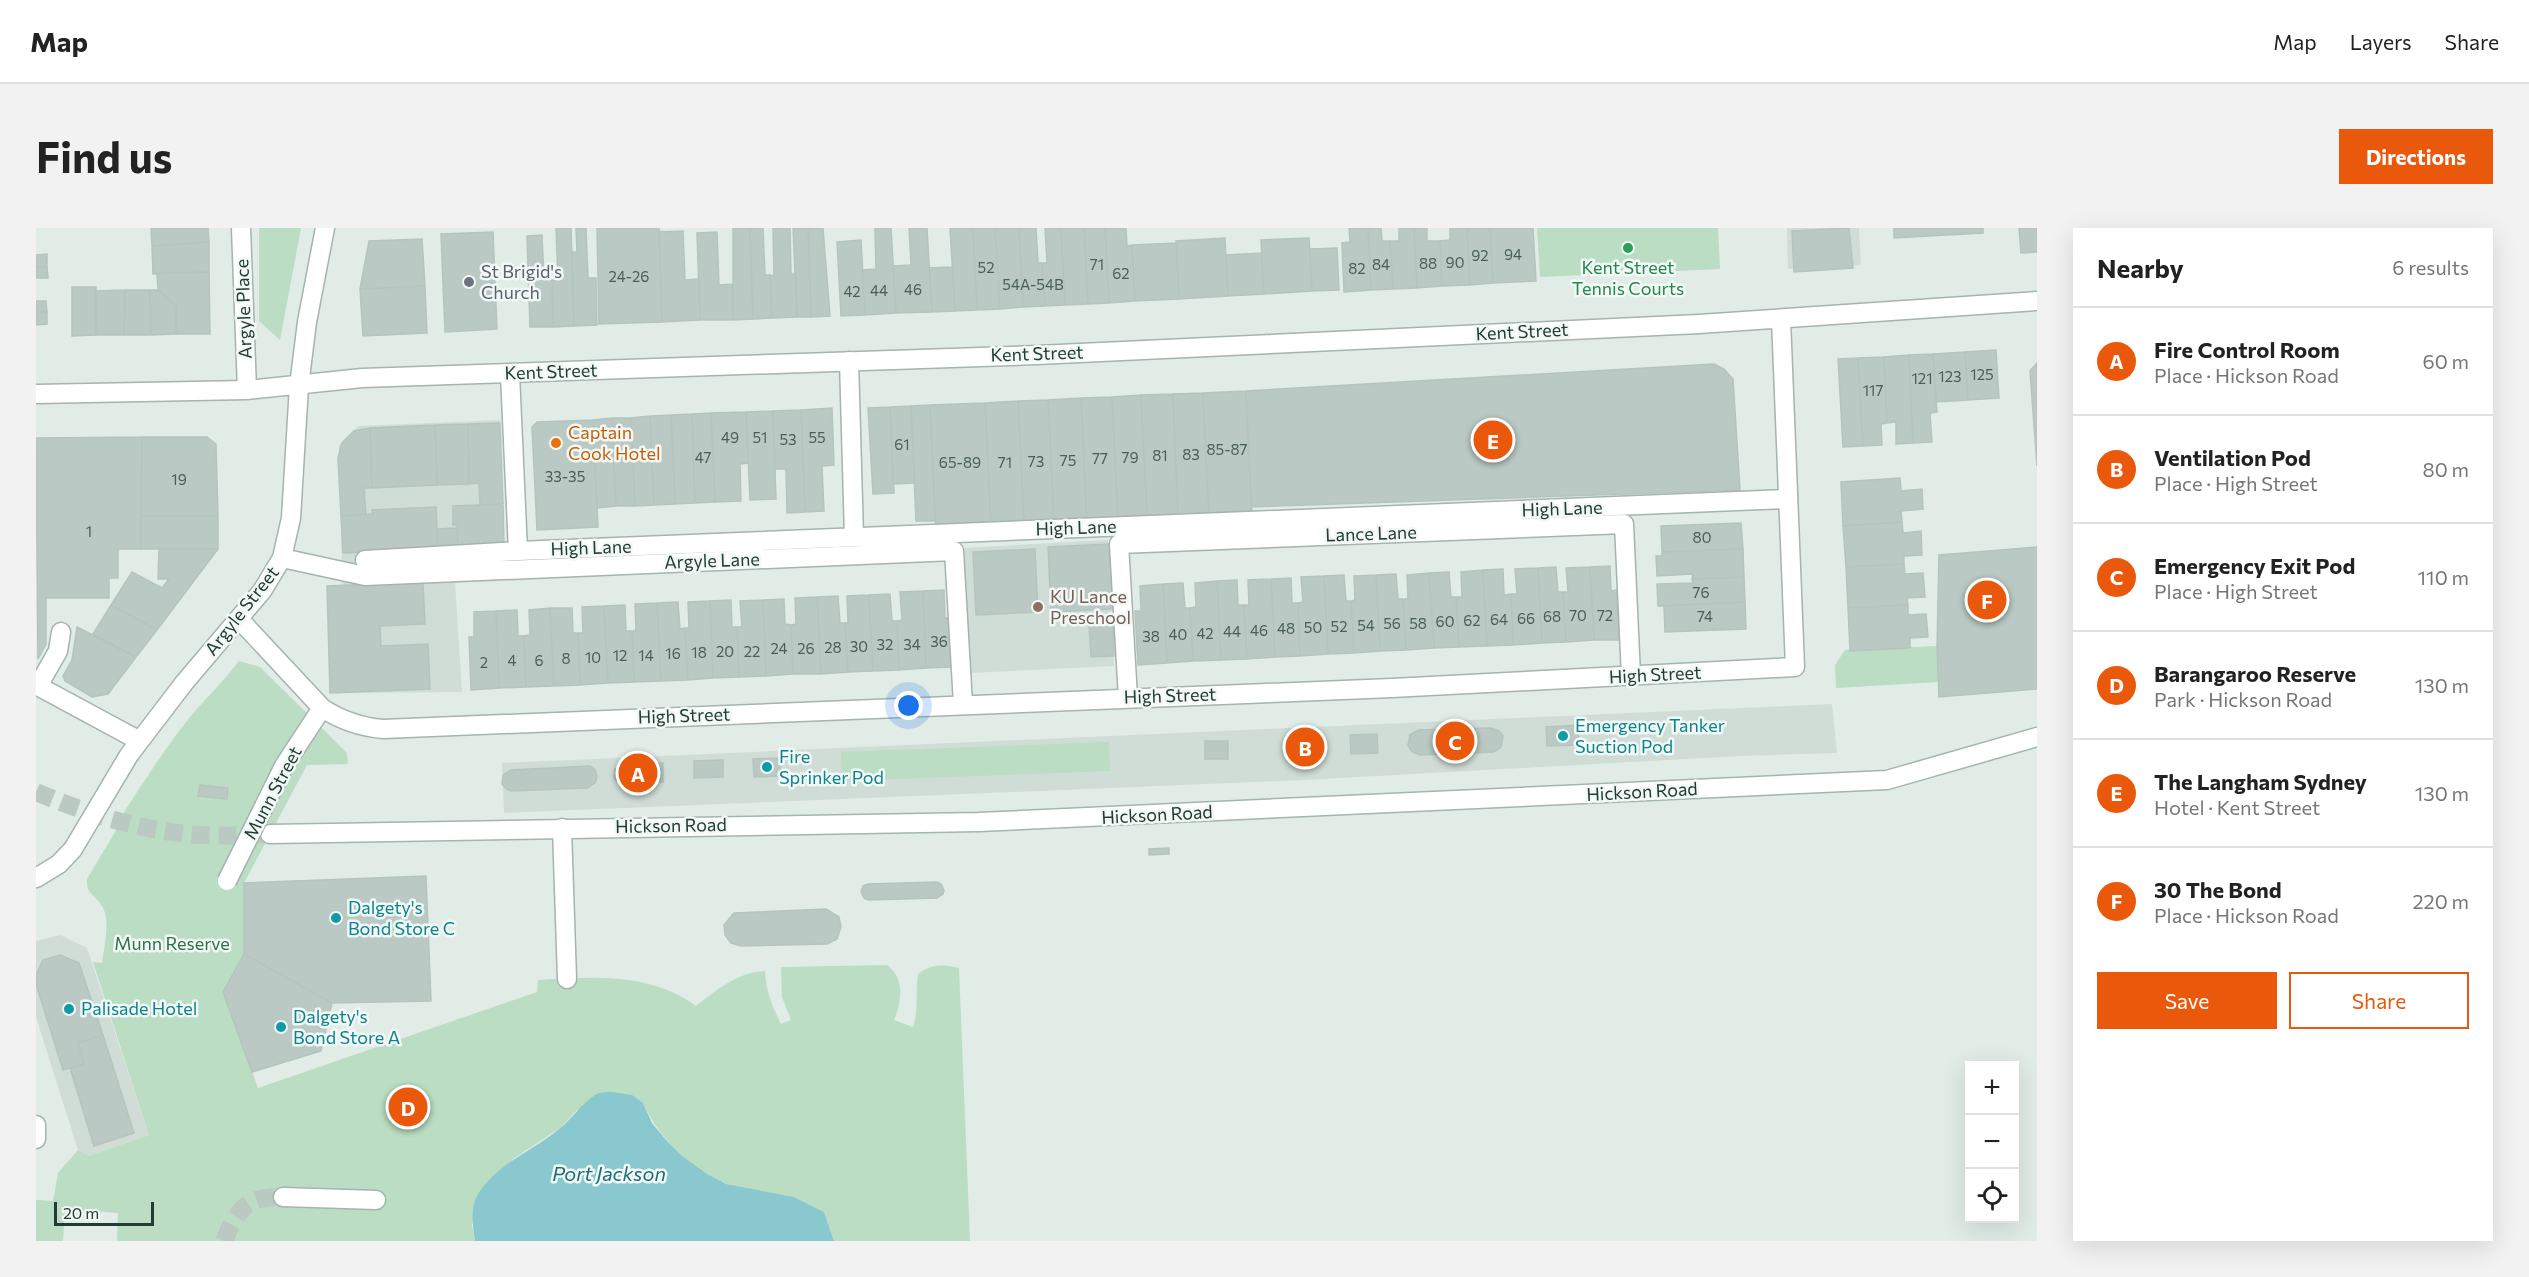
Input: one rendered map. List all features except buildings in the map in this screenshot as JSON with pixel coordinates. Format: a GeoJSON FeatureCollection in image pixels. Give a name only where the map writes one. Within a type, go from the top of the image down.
{"type":"FeatureCollection","features":[{"type":"Feature","properties":{"kind":"street","name":"Argyle Place"},"geometry":{"type":"LineString","coordinates":[[241,228],[247,390]]}},
{"type":"Feature","properties":{"kind":"street","name":"Argyle Street"},"geometry":{"type":"LineString","coordinates":[[36,878],[59,864],[74,849],[133,748],[262,591],[282,558],[291,518],[299,386],[307,322],[326,228]]}},
{"type":"Feature","properties":{"kind":"street","name":"Kent Street"},"geometry":{"type":"LineString","coordinates":[[36,393],[247,390],[362,378],[1037,355],[1781,319],[2037,301]]}},
{"type":"Feature","properties":{"kind":"street","name":"High Street"},"geometry":{"type":"LineString","coordinates":[[239,619],[322,708],[359,726],[383,729],[1632,676],[1795,667],[1781,319]]}},
{"type":"Feature","properties":{"kind":"street"},"geometry":{"type":"LineString","coordinates":[[849,361],[854,537]]}},
{"type":"Feature","properties":{"kind":"street"},"geometry":{"type":"LineString","coordinates":[[510,374],[518,551]]}},
{"type":"Feature","properties":{"kind":"street","name":"High Lane"},"geometry":{"type":"LineString","coordinates":[[365,560],[518,551],[1788,499]]}},
{"type":"Feature","properties":{"kind":"street","name":"Lance Lane"},"geometry":{"type":"LineString","coordinates":[[1128,698],[1119,544],[1624,524],[1632,676]]}},
{"type":"Feature","properties":{"kind":"street","name":"Argyle Lane"},"geometry":{"type":"LineString","coordinates":[[282,558],[365,576],[954,551],[963,704]]}},
{"type":"Feature","properties":{"kind":"street"},"geometry":{"type":"LineString","coordinates":[[61,632],[58,651],[37,686],[133,748]]}},
{"type":"Feature","properties":{"kind":"street","name":"Munn Street"},"geometry":{"type":"LineString","coordinates":[[226,881],[284,766],[322,708]]}},
{"type":"Feature","properties":{"kind":"street","name":"Hickson Road"},"geometry":{"type":"LineString","coordinates":[[270,834],[1061,819],[1887,780],[2037,737]]}},
{"type":"Feature","properties":{"kind":"street"},"geometry":{"type":"LineString","coordinates":[[562,828],[567,979]]}},
{"type":"Feature","properties":{"kind":"street"},"geometry":{"type":"LineString","coordinates":[[36,1125],[36,1138]]}},
{"type":"Feature","properties":{"kind":"street"},"geometry":{"type":"LineString","coordinates":[[283,1197],[376,1200]]}},
{"type":"Feature","properties":{"kind":"shaded area"},"geometry":{"type":"Polygon","coordinates":[[[1787,228],[1859,228],[1861,265],[1788,269],[1787,228]]]}},
{"type":"Feature","properties":{"kind":"shaded area"},"geometry":{"type":"Polygon","coordinates":[[[500,420],[502,540],[458,549],[455,582],[462,692],[345,693],[339,445],[359,426],[500,420]]]}},
{"type":"Feature","properties":{"kind":"shaded area","name":"KU Lance Preschool"},"geometry":{"type":"Polygon","coordinates":[[[1108,540],[1114,666],[969,673],[963,548],[1108,540]]]}},
{"type":"Feature","properties":{"kind":"shaded area"},"geometry":{"type":"Polygon","coordinates":[[[1832,704],[1837,753],[1740,756],[1304,780],[504,813],[502,763],[1832,704]]]}},
{"type":"Feature","properties":{"kind":"shaded area"},"geometry":{"type":"Polygon","coordinates":[[[60,935],[87,948],[149,1135],[89,1156],[78,1150],[36,1017],[36,941],[60,935]]]}},
{"type":"Feature","properties":{"kind":"green space"},"geometry":{"type":"Polygon","coordinates":[[[259,228],[301,228],[280,340],[259,321],[259,228]]]}},
{"type":"Feature","properties":{"kind":"green space","name":"Kent Street Tennis Courts"},"geometry":{"type":"Polygon","coordinates":[[[1537,228],[1718,228],[1720,269],[1540,277],[1537,228]]]}},
{"type":"Feature","properties":{"kind":"green space"},"geometry":{"type":"Polygon","coordinates":[[[1937,646],[1939,682],[1836,688],[1835,665],[1845,650],[1937,646]]]}},
{"type":"Feature","properties":{"kind":"green space","name":"Munn Reserve"},"geometry":{"type":"Polygon","coordinates":[[[239,661],[260,667],[347,753],[348,764],[307,765],[244,883],[244,954],[223,992],[258,1088],[537,992],[538,980],[600,978],[640,982],[678,995],[696,1006],[737,978],[765,971],[770,998],[781,1024],[791,1020],[782,997],[781,967],[887,965],[897,976],[900,990],[899,1005],[894,1020],[913,1027],[918,974],[933,967],[959,968],[970,1241],[834,1241],[824,1212],[795,1198],[727,1184],[701,1171],[667,1140],[649,1116],[643,1103],[577,1110],[560,1128],[513,1159],[472,1224],[475,1241],[117,1241],[118,1213],[65,1209],[63,1241],[36,1241],[36,1200],[53,1201],[58,1173],[78,1150],[89,1156],[149,1135],[93,962],[102,963],[106,919],[102,906],[89,891],[87,879],[121,822],[124,812],[164,752],[190,717],[239,661]]]}},
{"type":"Feature","properties":{"kind":"green space"},"geometry":{"type":"Polygon","coordinates":[[[1109,742],[1110,771],[842,781],[841,752],[1109,742]]]}},
{"type":"Feature","properties":{"kind":"water","name":"Port Jackson"},"geometry":{"type":"Polygon","coordinates":[[[613,1092],[632,1095],[643,1103],[652,1123],[666,1140],[682,1156],[707,1174],[726,1184],[794,1197],[824,1212],[834,1241],[475,1241],[473,1206],[477,1196],[494,1175],[559,1129],[595,1095],[613,1092]]]}},
{"type":"Feature","properties":{"kind":"tunnel"},"geometry":{"type":"LineString","coordinates":[[36,792],[70,806],[141,827],[201,835],[270,834]]}},
{"type":"Feature","properties":{"kind":"tunnel"},"geometry":{"type":"LineString","coordinates":[[224,1241],[244,1207],[260,1199],[283,1197]]}},
{"type":"Feature","properties":{"kind":"place","name":"Kent Street Tennis Courts"},"geometry":{"type":"Point","coordinates":[1628,248]}},
{"type":"Feature","properties":{"kind":"place","name":"St Brigid's Church"},"geometry":{"type":"Point","coordinates":[469,282]}},
{"type":"Feature","properties":{"kind":"place","name":"The Langham Sydney"},"geometry":{"type":"Point","coordinates":[1493,440]}},
{"type":"Feature","properties":{"kind":"place","name":"Captain Cook Hotel"},"geometry":{"type":"Point","coordinates":[556,443]}},
{"type":"Feature","properties":{"kind":"place","name":"30 The Bond"},"geometry":{"type":"Point","coordinates":[1987,600]}},
{"type":"Feature","properties":{"kind":"place","name":"KU Lance Preschool"},"geometry":{"type":"Point","coordinates":[1038,607]}},
{"type":"Feature","properties":{"kind":"place","name":"Emergency Tanker Suction Pod"},"geometry":{"type":"Point","coordinates":[1563,736]}},
{"type":"Feature","properties":{"kind":"place","name":"Emergency Exit Pod"},"geometry":{"type":"Point","coordinates":[1455,741]}},
{"type":"Feature","properties":{"kind":"place","name":"Ventilation Pod"},"geometry":{"type":"Point","coordinates":[1305,747]}},
{"type":"Feature","properties":{"kind":"place","name":"Fire Sprinker Pod"},"geometry":{"type":"Point","coordinates":[767,767]}},
{"type":"Feature","properties":{"kind":"place","name":"Fire Control Room"},"geometry":{"type":"Point","coordinates":[638,773]}},
{"type":"Feature","properties":{"kind":"place","name":"Dalgety's Bond Store C"},"geometry":{"type":"Point","coordinates":[336,918]}},
{"type":"Feature","properties":{"kind":"place","name":"Palisade Hotel"},"geometry":{"type":"Point","coordinates":[69,1009]}},
{"type":"Feature","properties":{"kind":"place","name":"Dalgety's Bond Store A"},"geometry":{"type":"Point","coordinates":[281,1027]}},
{"type":"Feature","properties":{"kind":"place","name":"Barangaroo Reserve"},"geometry":{"type":"Point","coordinates":[408,1107]}}]}
